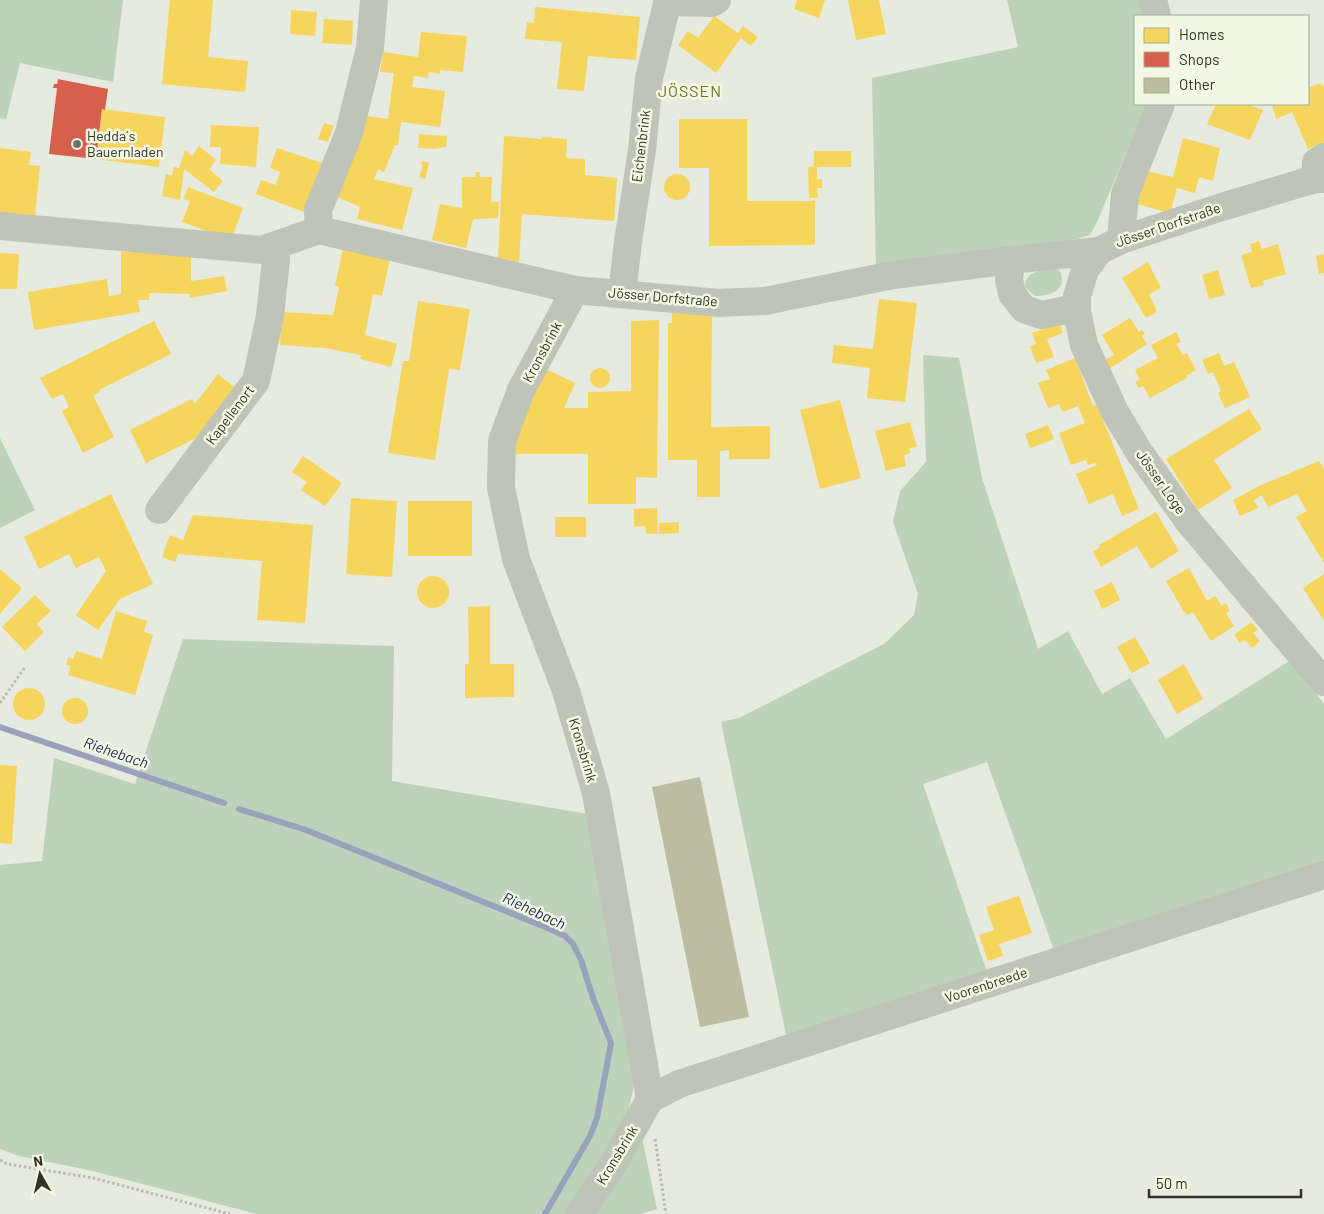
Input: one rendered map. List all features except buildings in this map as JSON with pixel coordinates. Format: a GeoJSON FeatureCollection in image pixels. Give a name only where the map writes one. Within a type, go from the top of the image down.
{"type":"FeatureCollection","features":[{"type":"Feature","properties":{"kind":"street"},"geometry":{"type":"LineString","coordinates":[[0,226],[262,250],[319,230],[318,210],[349,133],[370,48],[374,0]]}},
{"type":"Feature","properties":{"kind":"street"},"geometry":{"type":"LineString","coordinates":[[667,1],[712,3],[716,0]]}},
{"type":"Feature","properties":{"kind":"street"},"geometry":{"type":"LineString","coordinates":[[1153,0],[1157,15]]}},
{"type":"Feature","properties":{"kind":"street","name":"Eichenbrink"},"geometry":{"type":"LineString","coordinates":[[622,294],[642,150],[649,78],[667,1]]}},
{"type":"Feature","properties":{"kind":"street"},"geometry":{"type":"LineString","coordinates":[[1110,246],[1125,194],[1161,105]]}},
{"type":"Feature","properties":{"kind":"street","name":"Jösser Dorfstraße"},"geometry":{"type":"LineString","coordinates":[[319,230],[575,290],[719,303],[764,301],[893,275],[1110,246],[1321,172]]}},
{"type":"Feature","properties":{"kind":"street","name":"Jösser Loge"},"geometry":{"type":"LineString","coordinates":[[1110,246],[1085,270],[1077,296],[1077,308],[1084,344],[1115,412],[1139,452],[1189,522],[1324,682]]}},
{"type":"Feature","properties":{"kind":"street","name":"Kapellenort"},"geometry":{"type":"LineString","coordinates":[[160,510],[256,381],[270,316],[276,258],[272,248]]}},
{"type":"Feature","properties":{"kind":"street"},"geometry":{"type":"LineString","coordinates":[[1011,260],[1009,279],[1012,294],[1024,309],[1041,314],[1077,308]]}},
{"type":"Feature","properties":{"kind":"street","name":"Kronsbrink"},"geometry":{"type":"LineString","coordinates":[[575,290],[521,390],[502,441],[501,488],[516,559],[566,691],[596,793],[650,1099],[612,1166],[579,1214]]}},
{"type":"Feature","properties":{"kind":"street","name":"Voorenbreede"},"geometry":{"type":"LineString","coordinates":[[650,1099],[689,1081],[1324,875]]}},
{"type":"Feature","properties":{"kind":"path"},"geometry":{"type":"LineString","coordinates":[[0,703],[25,667]]}},
{"type":"Feature","properties":{"kind":"path"},"geometry":{"type":"LineString","coordinates":[[654,1134],[666,1214]]}},
{"type":"Feature","properties":{"kind":"path"},"geometry":{"type":"LineString","coordinates":[[0,1160],[6,1164],[93,1178],[230,1214]]}},
{"type":"Feature","properties":{"kind":"green space"},"geometry":{"type":"Polygon","coordinates":[[[0,0],[123,0],[113,82],[20,63],[6,119],[0,118],[0,0]]]}},
{"type":"Feature","properties":{"kind":"green space"},"geometry":{"type":"Polygon","coordinates":[[[1007,0],[1141,0],[1146,15],[1134,15],[1134,105],[1147,105],[1090,235],[1077,239],[876,268],[872,78],[1018,47],[1007,0]]]}},
{"type":"Feature","properties":{"kind":"green space"},"geometry":{"type":"Polygon","coordinates":[[[1057,269],[1060,271],[1062,283],[1056,291],[1047,295],[1035,296],[1025,287],[1026,281],[1031,274],[1057,269]]]}},
{"type":"Feature","properties":{"kind":"green space"},"geometry":{"type":"Polygon","coordinates":[[[923,355],[959,358],[982,478],[1038,649],[1068,631],[1102,694],[1130,678],[1166,739],[1291,660],[1324,704],[1324,868],[1056,956],[987,762],[923,784],[989,978],[788,1044],[721,722],[739,718],[884,644],[914,615],[918,594],[893,522],[900,491],[926,462],[923,355]]]}},
{"type":"Feature","properties":{"kind":"green space"},"geometry":{"type":"Polygon","coordinates":[[[0,438],[35,510],[0,528],[0,438]]]}},
{"type":"Feature","properties":{"kind":"green space"},"geometry":{"type":"Polygon","coordinates":[[[183,639],[394,646],[392,781],[600,816],[638,1068],[624,1129],[567,1214],[257,1214],[93,1171],[19,1156],[0,1149],[0,865],[42,861],[54,758],[135,784],[183,639]]]}},
{"type":"Feature","properties":{"kind":"green space"},"geometry":{"type":"Polygon","coordinates":[[[642,1138],[657,1209],[640,1214],[588,1214],[642,1138]]]}},
{"type":"Feature","properties":{"kind":"waterway","name":"Riehebach"},"geometry":{"type":"LineString","coordinates":[[0,727],[224,803]]}},
{"type":"Feature","properties":{"kind":"waterway","name":"Riehebach"},"geometry":{"type":"LineString","coordinates":[[239,809],[306,830],[550,929],[565,936],[573,944],[581,960],[593,998],[611,1043],[597,1118],[590,1136],[545,1214]]}},
{"type":"Feature","properties":{"kind":"place","name":"Hedda´s Bauernladen"},"geometry":{"type":"Point","coordinates":[77,144]}},
{"type":"Feature","properties":{"kind":"district","name":"JÖSSEN"},"geometry":{"type":"Point","coordinates":[690,91]}}]}
